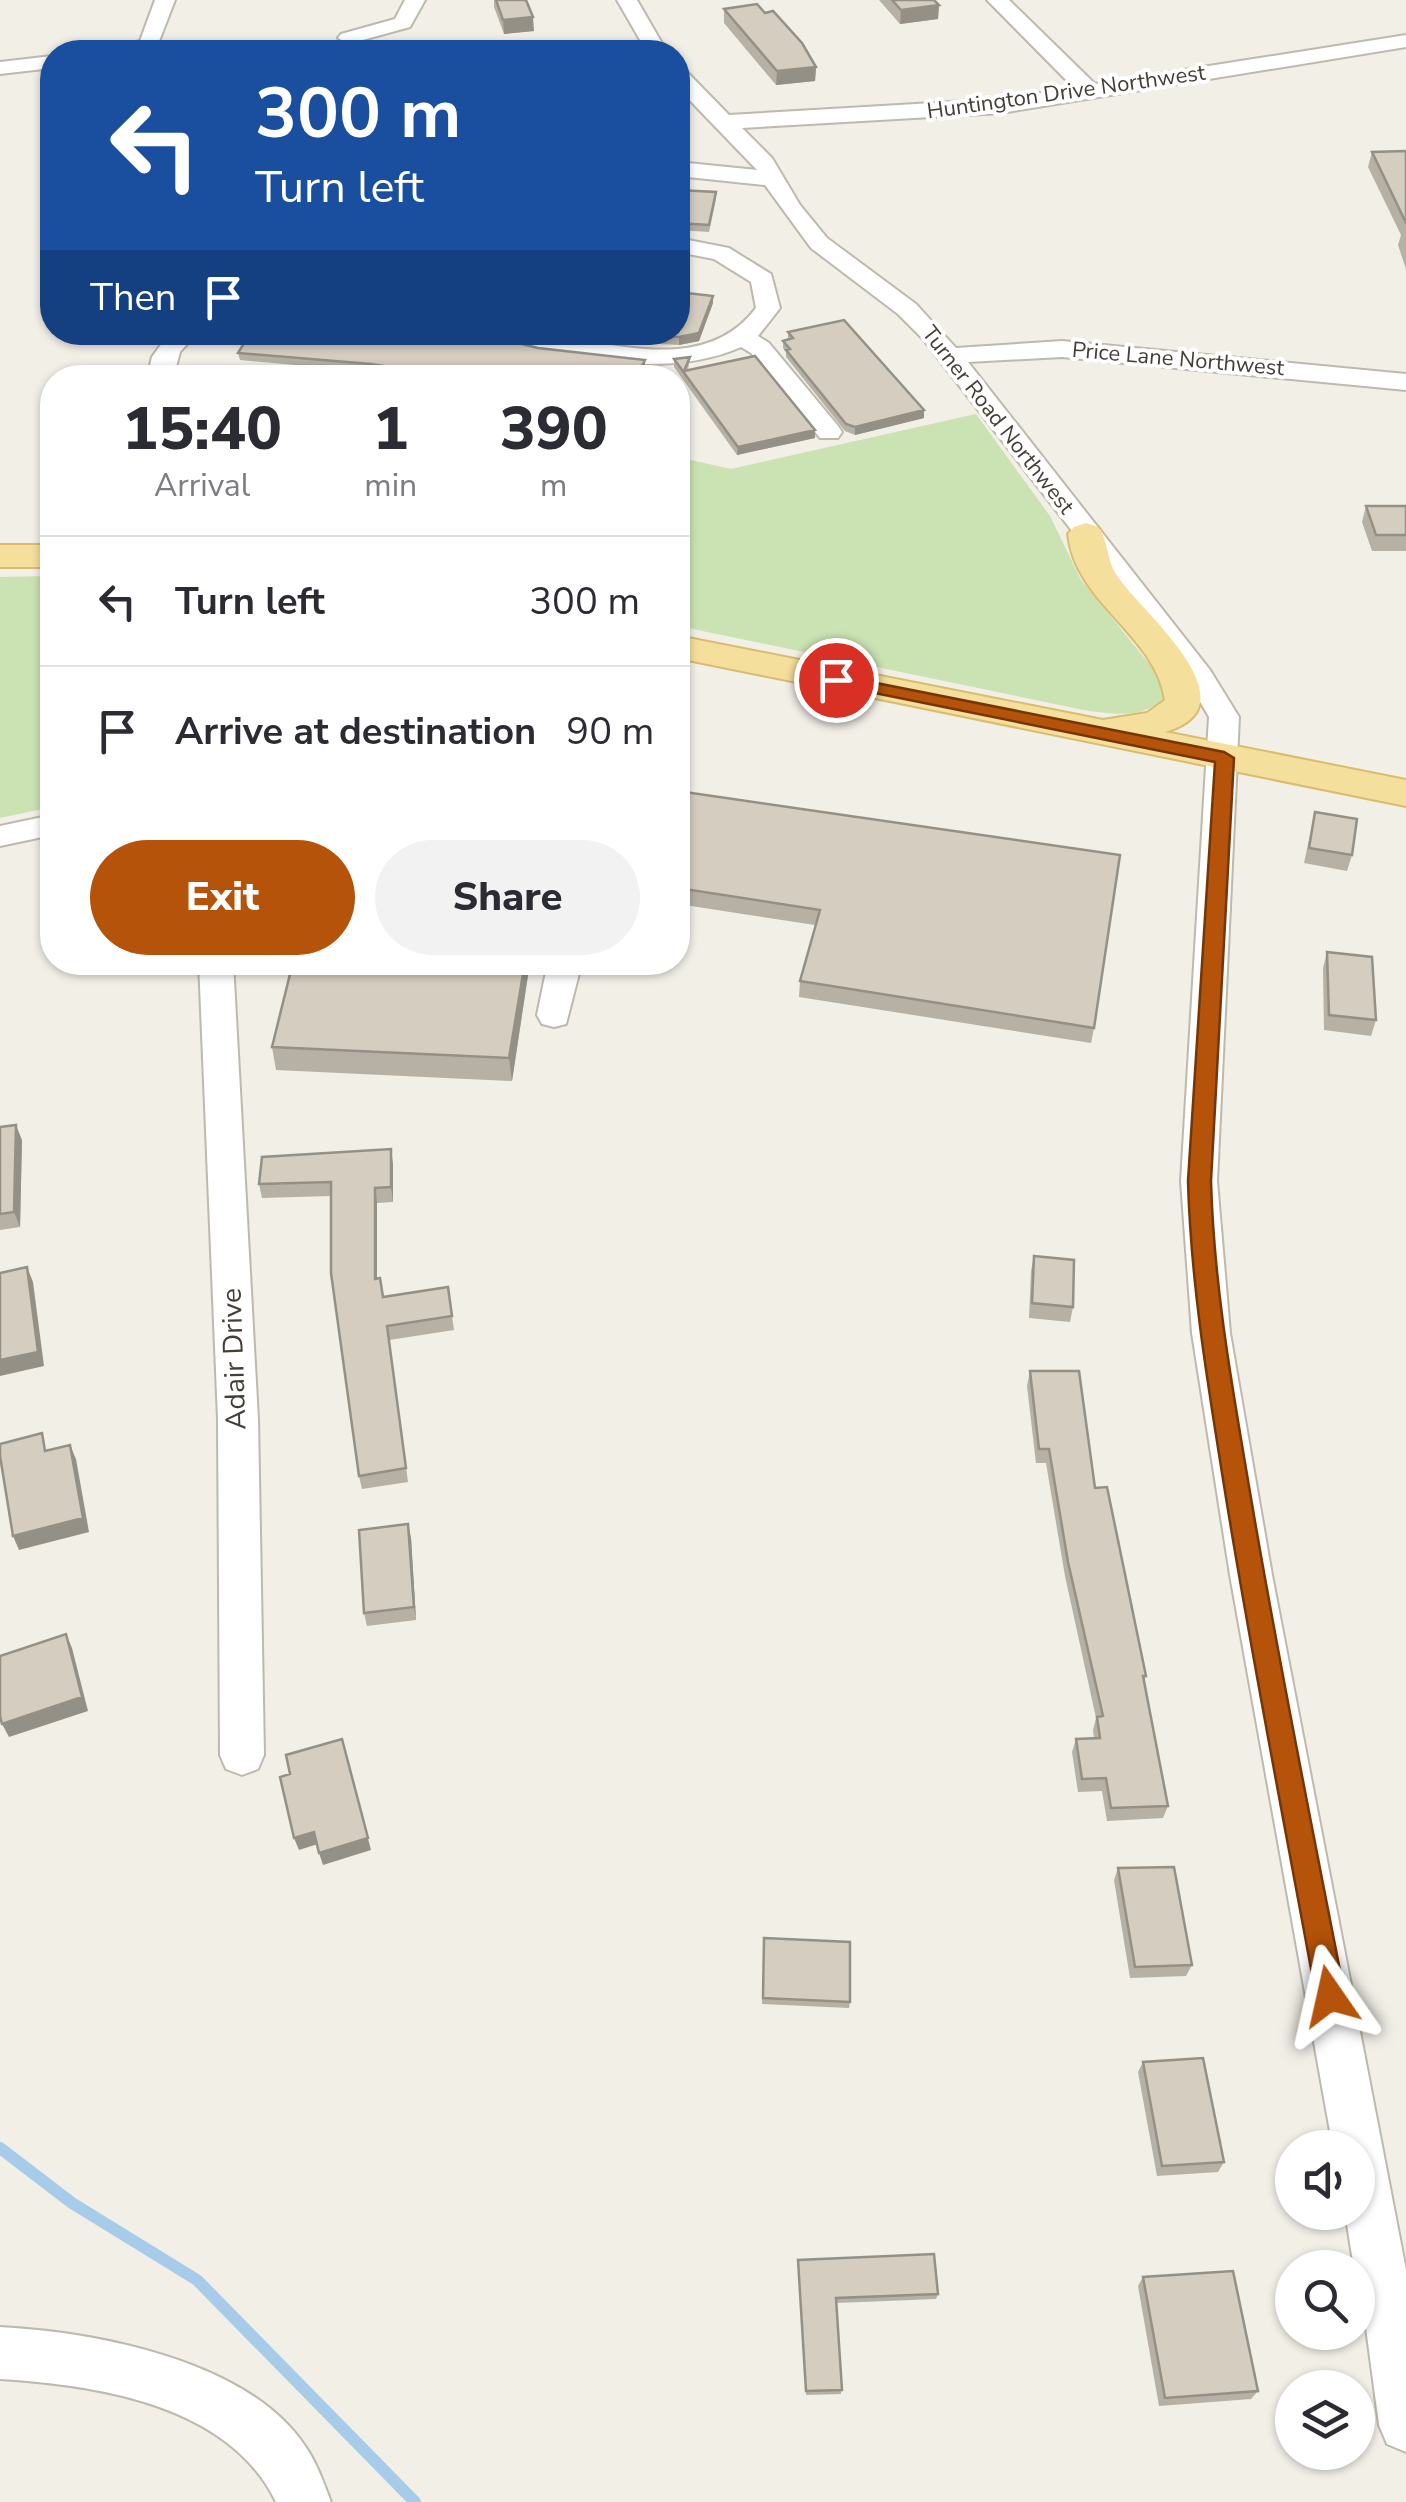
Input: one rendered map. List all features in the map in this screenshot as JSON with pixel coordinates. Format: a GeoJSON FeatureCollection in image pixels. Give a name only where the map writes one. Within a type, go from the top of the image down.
{"type":"FeatureCollection","features":[{"type":"Feature","properties":{"kind":"main road"},"geometry":{"type":"LineString","coordinates":[[1086,534],[1089,558],[1099,576],[1166,659],[1181,684],[1184,700],[1180,710],[1156,722],[1093,732]]}},
{"type":"Feature","properties":{"kind":"main road"},"geometry":{"type":"LineString","coordinates":[[0,556],[40,556]]}},
{"type":"Feature","properties":{"kind":"main road"},"geometry":{"type":"LineString","coordinates":[[690,649],[1406,792]]}},
{"type":"Feature","properties":{"kind":"street"},"geometry":{"type":"LineString","coordinates":[[151,40],[165,0]]}},
{"type":"Feature","properties":{"kind":"street"},"geometry":{"type":"LineString","coordinates":[[348,38],[403,23],[416,0]]}},
{"type":"Feature","properties":{"kind":"street"},"geometry":{"type":"LineString","coordinates":[[626,0],[650,40]]}},
{"type":"Feature","properties":{"kind":"street"},"geometry":{"type":"LineString","coordinates":[[997,0],[1091,92]]}},
{"type":"Feature","properties":{"kind":"street","name":"Huntington Drive Northwest"},"geometry":{"type":"LineString","coordinates":[[724,122],[983,108],[1406,41]]}},
{"type":"Feature","properties":{"kind":"street"},"geometry":{"type":"LineString","coordinates":[[0,68],[40,63]]}},
{"type":"Feature","properties":{"kind":"street","name":"Turner Road Northwest"},"geometry":{"type":"LineString","coordinates":[[690,88],[764,163],[790,208],[819,243],[907,308],[949,356],[1218,702],[1226,728],[1200,1181],[1211,1333],[1406,2425]]}},
{"type":"Feature","properties":{"kind":"street"},"geometry":{"type":"LineString","coordinates":[[690,170],[774,179]]}},
{"type":"Feature","properties":{"kind":"street"},"geometry":{"type":"LineString","coordinates":[[575,345],[652,356],[703,350],[742,337],[768,308],[762,279],[721,253],[690,247]]}},
{"type":"Feature","properties":{"kind":"street"},"geometry":{"type":"LineString","coordinates":[[742,337],[760,348],[828,432]]}},
{"type":"Feature","properties":{"kind":"street","name":"Price Lane Northwest"},"geometry":{"type":"LineString","coordinates":[[949,356],[1062,349],[1406,382]]}},
{"type":"Feature","properties":{"kind":"street"},"geometry":{"type":"LineString","coordinates":[[0,836],[40,828]]}},
{"type":"Feature","properties":{"kind":"street","name":"Adair Drive"},"geometry":{"type":"LineString","coordinates":[[217,975],[238,1419],[242,1755]]}},
{"type":"Feature","properties":{"kind":"street"},"geometry":{"type":"LineString","coordinates":[[554,1015],[563,975]]}},
{"type":"Feature","properties":{"kind":"street"},"geometry":{"type":"LineString","coordinates":[[0,2353],[53,2356],[120,2370],[244,2419],[297,2477],[304,2502]]}},
{"type":"Feature","properties":{"kind":"green space"},"geometry":{"type":"Polygon","coordinates":[[[976,414],[1050,516],[1081,580],[1160,677],[1165,697],[1139,712],[1089,711],[690,628],[690,460],[731,469],[976,414]]]}},
{"type":"Feature","properties":{"kind":"green space"},"geometry":{"type":"Polygon","coordinates":[[[40,576],[40,810],[0,818],[0,577],[40,576]]]}},
{"type":"Feature","properties":{"kind":"building"},"geometry":{"type":"Polygon","coordinates":[[[496,0],[526,0],[533,17],[503,20],[496,0]]]}},
{"type":"Feature","properties":{"kind":"building"},"geometry":{"type":"Polygon","coordinates":[[[892,0],[934,0],[939,5],[901,10],[892,0]]]}},
{"type":"Feature","properties":{"kind":"building"},"geometry":{"type":"Polygon","coordinates":[[[757,4],[765,13],[773,11],[802,43],[816,67],[777,71],[724,9],[757,4]]]}},
{"type":"Feature","properties":{"kind":"building"},"geometry":{"type":"Polygon","coordinates":[[[1406,151],[1406,223],[1372,152],[1406,151]]]}},
{"type":"Feature","properties":{"kind":"building"},"geometry":{"type":"Polygon","coordinates":[[[690,191],[716,192],[709,225],[690,224],[690,191]]]}},
{"type":"Feature","properties":{"kind":"building"},"geometry":{"type":"Polygon","coordinates":[[[690,293],[713,296],[699,333],[690,335],[690,293]]]}},
{"type":"Feature","properties":{"kind":"building"},"geometry":{"type":"Polygon","coordinates":[[[844,320],[924,410],[855,427],[846,424],[786,350],[790,349],[783,341],[793,338],[788,332],[844,320]]]}},
{"type":"Feature","properties":{"kind":"building"},"geometry":{"type":"Polygon","coordinates":[[[243,345],[526,345],[645,360],[642,365],[377,365],[238,353],[243,345]]]}},
{"type":"Feature","properties":{"kind":"building"},"geometry":{"type":"Polygon","coordinates":[[[755,356],[815,430],[738,447],[690,381],[690,370],[755,356]]]}},
{"type":"Feature","properties":{"kind":"building"},"geometry":{"type":"Polygon","coordinates":[[[690,357],[687,365],[678,365],[674,359],[690,357]]]}},
{"type":"Feature","properties":{"kind":"building"},"geometry":{"type":"Polygon","coordinates":[[[1366,506],[1406,506],[1406,535],[1376,535],[1366,506]]]}},
{"type":"Feature","properties":{"kind":"building"},"geometry":{"type":"Polygon","coordinates":[[[690,793],[1120,855],[1094,1028],[800,981],[820,910],[690,890],[690,793]]]}},
{"type":"Feature","properties":{"kind":"building"},"geometry":{"type":"Polygon","coordinates":[[[1315,812],[1357,819],[1352,855],[1309,848],[1315,812]]]}},
{"type":"Feature","properties":{"kind":"building"},"geometry":{"type":"Polygon","coordinates":[[[1327,952],[1372,957],[1376,1020],[1329,1015],[1327,952]]]}},
{"type":"Feature","properties":{"kind":"building"},"geometry":{"type":"Polygon","coordinates":[[[290,975],[523,975],[509,1058],[272,1047],[290,975]]]}},
{"type":"Feature","properties":{"kind":"building"},"geometry":{"type":"Polygon","coordinates":[[[16,1125],[14,1212],[0,1214],[0,1127],[16,1125]]]}},
{"type":"Feature","properties":{"kind":"building"},"geometry":{"type":"Polygon","coordinates":[[[391,1149],[391,1187],[375,1188],[375,1279],[380,1278],[383,1297],[448,1287],[452,1316],[387,1326],[406,1468],[359,1476],[331,1273],[331,1182],[259,1184],[262,1157],[391,1149]]]}},
{"type":"Feature","properties":{"kind":"building"},"geometry":{"type":"Polygon","coordinates":[[[1034,1256],[1074,1260],[1073,1307],[1032,1303],[1034,1256]]]}},
{"type":"Feature","properties":{"kind":"building"},"geometry":{"type":"Polygon","coordinates":[[[27,1267],[38,1352],[0,1360],[0,1273],[27,1267]]]}},
{"type":"Feature","properties":{"kind":"building"},"geometry":{"type":"Polygon","coordinates":[[[1030,1371],[1079,1371],[1095,1488],[1107,1487],[1168,1806],[1111,1808],[1106,1778],[1082,1779],[1076,1739],[1100,1738],[1097,1717],[1103,1716],[1068,1562],[1049,1449],[1039,1449],[1030,1371]]]}},
{"type":"Feature","properties":{"kind":"building"},"geometry":{"type":"Polygon","coordinates":[[[42,1433],[45,1451],[70,1445],[83,1518],[13,1536],[0,1444],[42,1433]]]}},
{"type":"Feature","properties":{"kind":"building"},"geometry":{"type":"Polygon","coordinates":[[[408,1524],[414,1607],[364,1613],[359,1530],[408,1524]]]}},
{"type":"Feature","properties":{"kind":"building"},"geometry":{"type":"Polygon","coordinates":[[[66,1634],[82,1697],[2,1724],[0,1656],[66,1634]]]}},
{"type":"Feature","properties":{"kind":"building"},"geometry":{"type":"Polygon","coordinates":[[[342,1739],[368,1838],[319,1853],[314,1832],[294,1838],[280,1777],[290,1774],[286,1755],[342,1739]]]}},
{"type":"Feature","properties":{"kind":"building"},"geometry":{"type":"Polygon","coordinates":[[[1174,1867],[1192,1965],[1135,1967],[1118,1868],[1174,1867]]]}},
{"type":"Feature","properties":{"kind":"building"},"geometry":{"type":"Polygon","coordinates":[[[764,1938],[850,1942],[850,2002],[763,1998],[764,1938]]]}},
{"type":"Feature","properties":{"kind":"building"},"geometry":{"type":"Polygon","coordinates":[[[1203,2058],[1224,2162],[1162,2166],[1143,2062],[1203,2058]]]}},
{"type":"Feature","properties":{"kind":"building"},"geometry":{"type":"Polygon","coordinates":[[[934,2254],[938,2294],[836,2298],[842,2390],[806,2391],[798,2260],[934,2254]]]}},
{"type":"Feature","properties":{"kind":"building"},"geometry":{"type":"Polygon","coordinates":[[[1233,2271],[1258,2391],[1165,2398],[1143,2277],[1233,2271]]]}},
{"type":"Feature","properties":{"kind":"waterway"},"geometry":{"type":"LineString","coordinates":[[0,2148],[72,2203],[197,2280],[415,2502]]}},
{"type":"Feature","properties":{"kind":"route"},"geometry":{"type":"LineString","coordinates":[[836,680],[1224,758],[1200,1181],[1201,1240],[1211,1333],[1251,1575],[1330,1996]]}}]}
